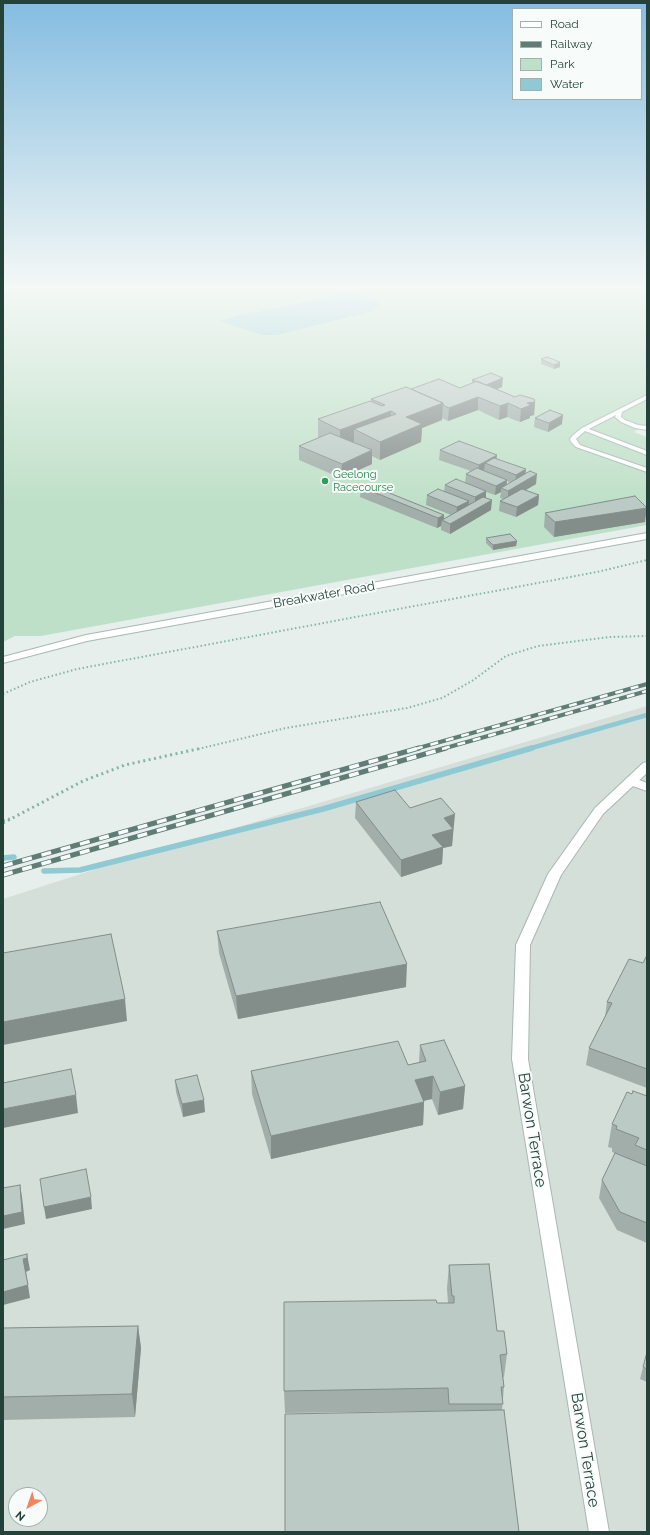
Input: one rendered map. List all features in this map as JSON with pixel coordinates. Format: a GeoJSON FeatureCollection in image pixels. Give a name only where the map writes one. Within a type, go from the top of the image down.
{"type":"FeatureCollection","features":[{"type":"Feature","properties":{"kind":"street","name":"Breakwater Road"},"geometry":{"type":"LineString","coordinates":[[3,660],[86,638],[647,536]]}},
{"type":"Feature","properties":{"kind":"street","name":"Barwon Terrace"},"geometry":{"type":"LineString","coordinates":[[599,1532],[520,1059],[523,945],[555,874],[599,811],[647,766]]}},
{"type":"Feature","properties":{"kind":"street"},"geometry":{"type":"LineString","coordinates":[[631,781],[647,787]]}},
{"type":"Feature","properties":{"kind":"lane"},"geometry":{"type":"LineString","coordinates":[[647,397],[584,430],[573,439],[578,446],[647,470]]}},
{"type":"Feature","properties":{"kind":"lane"},"geometry":{"type":"LineString","coordinates":[[620,412],[618,417],[623,422],[637,427],[647,428]]}},
{"type":"Feature","properties":{"kind":"lane"},"geometry":{"type":"LineString","coordinates":[[584,430],[647,453]]}},
{"type":"Feature","properties":{"kind":"path"},"geometry":{"type":"LineString","coordinates":[[3,694],[30,682],[77,669],[597,572],[647,560]]}},
{"type":"Feature","properties":{"kind":"path"},"geometry":{"type":"LineString","coordinates":[[3,822],[17,817],[83,782],[125,765],[214,746],[286,728],[407,708],[442,698],[472,681],[506,656],[538,646],[608,637],[647,636]]}},
{"type":"Feature","properties":{"kind":"shaded area"},"geometry":{"type":"Polygon","coordinates":[[[647,706],[647,1532],[3,1532],[3,899],[96,869],[647,706]]]}},
{"type":"Feature","properties":{"kind":"green space","name":"Geelong Racecourse"},"geometry":{"type":"Polygon","coordinates":[[[3,361],[647,361],[647,424],[634,432],[647,437],[647,525],[41,636],[15,636],[3,642],[3,361]]]}},
{"type":"Feature","properties":{"kind":"building"},"geometry":{"type":"Polygon","coordinates":[[[545,361],[560,362],[554,365],[545,361]]]}},
{"type":"Feature","properties":{"kind":"building"},"geometry":{"type":"Polygon","coordinates":[[[491,373],[503,378],[486,385],[472,380],[491,373]]]}},
{"type":"Feature","properties":{"kind":"building"},"geometry":{"type":"Polygon","coordinates":[[[439,379],[460,388],[477,381],[515,397],[520,395],[534,399],[535,402],[527,403],[531,405],[521,409],[508,403],[500,406],[478,397],[449,408],[443,405],[443,403],[411,389],[439,379]]]}},
{"type":"Feature","properties":{"kind":"building"},"geometry":{"type":"Polygon","coordinates":[[[406,387],[443,403],[406,417],[422,424],[380,442],[354,429],[396,414],[391,411],[340,430],[318,419],[370,401],[382,406],[385,405],[371,399],[406,387]]]}},
{"type":"Feature","properties":{"kind":"building"},"geometry":{"type":"Polygon","coordinates":[[[550,410],[563,415],[549,423],[535,418],[550,410]]]}},
{"type":"Feature","properties":{"kind":"building"},"geometry":{"type":"Polygon","coordinates":[[[330,433],[372,450],[342,464],[299,446],[330,433]]]}},
{"type":"Feature","properties":{"kind":"building"},"geometry":{"type":"Polygon","coordinates":[[[459,441],[497,455],[479,465],[440,450],[459,441]]]}},
{"type":"Feature","properties":{"kind":"building"},"geometry":{"type":"Polygon","coordinates":[[[494,458],[526,469],[516,475],[485,463],[494,458]]]}},
{"type":"Feature","properties":{"kind":"building"},"geometry":{"type":"Polygon","coordinates":[[[477,468],[507,480],[496,486],[466,474],[477,468]]]}},
{"type":"Feature","properties":{"kind":"building"},"geometry":{"type":"Polygon","coordinates":[[[530,471],[537,474],[508,491],[501,488],[530,471]]]}},
{"type":"Feature","properties":{"kind":"building"},"geometry":{"type":"Polygon","coordinates":[[[456,479],[486,491],[475,497],[445,485],[456,479]]]}},
{"type":"Feature","properties":{"kind":"building"},"geometry":{"type":"Polygon","coordinates":[[[367,484],[444,515],[438,518],[361,487],[367,484]]]}},
{"type":"Feature","properties":{"kind":"building"},"geometry":{"type":"Polygon","coordinates":[[[438,489],[469,501],[457,507],[427,495],[438,489]]]}},
{"type":"Feature","properties":{"kind":"building"},"geometry":{"type":"Polygon","coordinates":[[[522,489],[539,495],[517,507],[500,501],[522,489]]]}},
{"type":"Feature","properties":{"kind":"building"},"geometry":{"type":"Polygon","coordinates":[[[635,496],[647,508],[555,522],[545,513],[635,496]]]}},
{"type":"Feature","properties":{"kind":"building"},"geometry":{"type":"Polygon","coordinates":[[[483,497],[492,500],[450,524],[442,520],[483,497]]]}},
{"type":"Feature","properties":{"kind":"building"},"geometry":{"type":"Polygon","coordinates":[[[510,534],[517,541],[493,545],[486,538],[510,534]]]}},
{"type":"Feature","properties":{"kind":"building"},"geometry":{"type":"Polygon","coordinates":[[[395,790],[410,808],[441,798],[455,814],[444,818],[453,829],[432,835],[443,847],[401,860],[356,802],[395,790]]]}},
{"type":"Feature","properties":{"kind":"building"},"geometry":{"type":"Polygon","coordinates":[[[380,902],[407,964],[236,996],[217,931],[380,902]]]}},
{"type":"Feature","properties":{"kind":"building"},"geometry":{"type":"Polygon","coordinates":[[[111,934],[125,999],[3,1022],[3,953],[111,934]]]}},
{"type":"Feature","properties":{"kind":"building"},"geometry":{"type":"Polygon","coordinates":[[[647,955],[647,1069],[589,1048],[612,1003],[607,1002],[629,959],[643,963],[647,955]]]}},
{"type":"Feature","properties":{"kind":"building"},"geometry":{"type":"Polygon","coordinates":[[[444,1040],[465,1086],[440,1092],[433,1076],[415,1080],[424,1102],[271,1136],[251,1071],[398,1041],[408,1065],[426,1061],[420,1045],[444,1040]]]}},
{"type":"Feature","properties":{"kind":"building"},"geometry":{"type":"Polygon","coordinates":[[[71,1069],[76,1095],[3,1109],[3,1083],[71,1069]]]}},
{"type":"Feature","properties":{"kind":"building"},"geometry":{"type":"Polygon","coordinates":[[[197,1075],[204,1100],[182,1104],[175,1080],[197,1075]]]}},
{"type":"Feature","properties":{"kind":"building"},"geometry":{"type":"Polygon","coordinates":[[[633,1091],[647,1096],[647,1150],[635,1145],[639,1138],[616,1129],[617,1126],[612,1124],[627,1092],[632,1094],[633,1091]]]}},
{"type":"Feature","properties":{"kind":"building"},"geometry":{"type":"Polygon","coordinates":[[[615,1153],[647,1166],[647,1223],[620,1212],[602,1180],[615,1153]]]}},
{"type":"Feature","properties":{"kind":"building"},"geometry":{"type":"Polygon","coordinates":[[[86,1169],[91,1197],[44,1207],[40,1179],[86,1169]]]}},
{"type":"Feature","properties":{"kind":"building"},"geometry":{"type":"Polygon","coordinates":[[[20,1185],[22,1212],[3,1216],[3,1188],[20,1185]]]}},
{"type":"Feature","properties":{"kind":"building"},"geometry":{"type":"Polygon","coordinates":[[[27,1254],[27,1258],[23,1259],[28,1285],[3,1292],[3,1260],[27,1254]]]}},
{"type":"Feature","properties":{"kind":"building"},"geometry":{"type":"Polygon","coordinates":[[[489,1264],[497,1331],[504,1331],[507,1354],[500,1355],[504,1387],[501,1387],[503,1404],[449,1404],[448,1388],[284,1391],[284,1302],[436,1300],[437,1303],[454,1303],[449,1265],[489,1264]]]}},
{"type":"Feature","properties":{"kind":"building"},"geometry":{"type":"Polygon","coordinates":[[[138,1326],[132,1394],[3,1397],[3,1328],[138,1326]]]}},
{"type":"Feature","properties":{"kind":"building"},"geometry":{"type":"Polygon","coordinates":[[[647,1352],[647,1369],[643,1367],[647,1352]]]}},
{"type":"Feature","properties":{"kind":"building"},"geometry":{"type":"Polygon","coordinates":[[[504,1410],[519,1532],[285,1532],[285,1414],[504,1410]]]}},
{"type":"Feature","properties":{"kind":"waterway"},"geometry":{"type":"LineString","coordinates":[[528,749],[647,715]]}},
{"type":"Feature","properties":{"kind":"waterway"},"geometry":{"type":"LineString","coordinates":[[44,871],[80,870],[323,809],[532,748]]}},
{"type":"Feature","properties":{"kind":"waterway"},"geometry":{"type":"LineString","coordinates":[[3,858],[14,857]]}},
{"type":"Feature","properties":{"kind":"railway"},"geometry":{"type":"LineString","coordinates":[[415,749],[647,684]]}},
{"type":"Feature","properties":{"kind":"railway"},"geometry":{"type":"LineString","coordinates":[[442,749],[647,691]]}},
{"type":"Feature","properties":{"kind":"railway"},"geometry":{"type":"LineString","coordinates":[[3,866],[419,748]]}},
{"type":"Feature","properties":{"kind":"railway"},"geometry":{"type":"LineString","coordinates":[[3,875],[446,748]]}},
{"type":"Feature","properties":{"kind":"place","name":"Geelong Racecourse"},"geometry":{"type":"Point","coordinates":[325,481]}}]}
